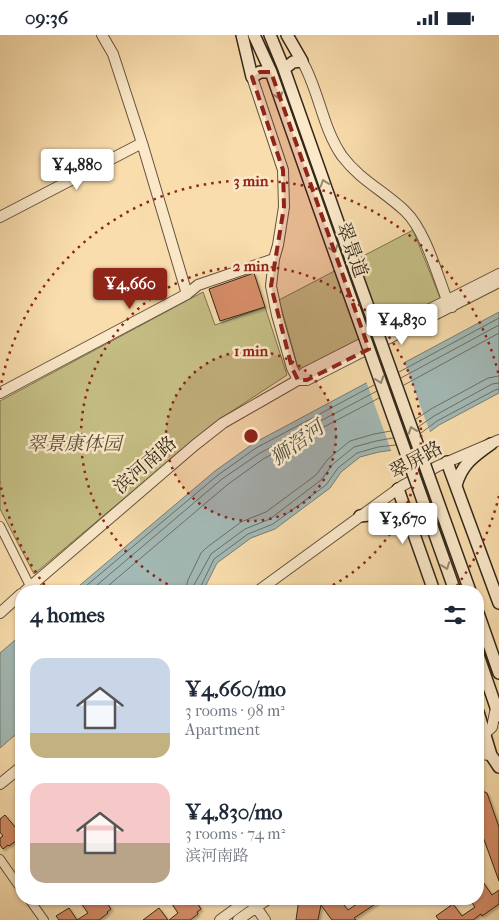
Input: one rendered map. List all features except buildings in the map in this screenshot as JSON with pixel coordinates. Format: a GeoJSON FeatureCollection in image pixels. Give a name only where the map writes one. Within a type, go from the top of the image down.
{"type":"FeatureCollection","features":[{"type":"Feature","properties":{"kind":"main road"},"geometry":{"type":"LineString","coordinates":[[242,35],[252,77],[260,72],[271,72]]}},
{"type":"Feature","properties":{"kind":"main road","name":"翠景道"},"geometry":{"type":"LineString","coordinates":[[254,35],[271,72],[453,585]]}},
{"type":"Feature","properties":{"kind":"main road"},"geometry":{"type":"LineString","coordinates":[[270,35],[284,69],[468,585]]}},
{"type":"Feature","properties":{"kind":"main road"},"geometry":{"type":"LineString","coordinates":[[284,69],[293,62],[302,61],[287,35]]}},
{"type":"Feature","properties":{"kind":"main road"},"geometry":{"type":"LineString","coordinates":[[456,486],[466,463],[495,442]]}},
{"type":"Feature","properties":{"kind":"main road"},"geometry":{"type":"LineString","coordinates":[[447,462],[499,603]]}},
{"type":"Feature","properties":{"kind":"main road"},"geometry":{"type":"LineString","coordinates":[[398,489],[432,585]]}},
{"type":"Feature","properties":{"kind":"main road"},"geometry":{"type":"LineString","coordinates":[[360,516],[386,513],[399,517],[410,524]]}},
{"type":"Feature","properties":{"kind":"main road"},"geometry":{"type":"LineString","coordinates":[[484,630],[499,673]]}},
{"type":"Feature","properties":{"kind":"main road"},"geometry":{"type":"LineString","coordinates":[[484,672],[498,712]]}},
{"type":"Feature","properties":{"kind":"main road"},"geometry":{"type":"LineString","coordinates":[[484,742],[499,767]]}},
{"type":"Feature","properties":{"kind":"street"},"geometry":{"type":"LineString","coordinates":[[102,35],[113,54],[187,294]]}},
{"type":"Feature","properties":{"kind":"street"},"geometry":{"type":"LineString","coordinates":[[302,61],[309,73],[330,133],[341,154],[358,175],[406,212],[422,235],[449,303]]}},
{"type":"Feature","properties":{"kind":"street"},"geometry":{"type":"LineString","coordinates":[[252,77],[284,169],[284,207],[271,286],[292,368],[298,380]]}},
{"type":"Feature","properties":{"kind":"street"},"geometry":{"type":"LineString","coordinates":[[0,217],[142,143]]}},
{"type":"Feature","properties":{"kind":"street"},"geometry":{"type":"LineString","coordinates":[[0,393],[187,294],[198,285],[274,259]]}},
{"type":"Feature","properties":{"kind":"street","name":"滨河南路"},"geometry":{"type":"LineString","coordinates":[[33,585],[223,423],[298,380],[307,380],[499,274]]}},
{"type":"Feature","properties":{"kind":"street","name":"滨河南路"},"geometry":{"type":"LineString","coordinates":[[449,303],[499,282]]}},
{"type":"Feature","properties":{"kind":"street","name":"翠屏路"},"geometry":{"type":"LineString","coordinates":[[266,585],[398,489],[447,462],[495,442]]}},
{"type":"Feature","properties":{"kind":"street"},"geometry":{"type":"LineString","coordinates":[[0,527],[26,585]]}},
{"type":"Feature","properties":{"kind":"street"},"geometry":{"type":"LineString","coordinates":[[0,613],[15,599]]}},
{"type":"Feature","properties":{"kind":"street"},"geometry":{"type":"LineString","coordinates":[[484,734],[492,727],[498,712]]}},
{"type":"Feature","properties":{"kind":"street"},"geometry":{"type":"LineString","coordinates":[[484,754],[492,755]]}},
{"type":"Feature","properties":{"kind":"street"},"geometry":{"type":"LineString","coordinates":[[0,784],[15,772]]}},
{"type":"Feature","properties":{"kind":"street"},"geometry":{"type":"LineString","coordinates":[[0,859],[15,880]]}},
{"type":"Feature","properties":{"kind":"street"},"geometry":{"type":"LineString","coordinates":[[33,905],[44,920]]}},
{"type":"Feature","properties":{"kind":"street"},"geometry":{"type":"LineString","coordinates":[[220,920],[247,905]]}},
{"type":"Feature","properties":{"kind":"street"},"geometry":{"type":"LineString","coordinates":[[238,920],[250,905]]}},
{"type":"Feature","properties":{"kind":"street"},"geometry":{"type":"LineString","coordinates":[[254,905],[265,920]]}},
{"type":"Feature","properties":{"kind":"highlighted area"},"geometry":{"type":"Polygon","coordinates":[[[260,72],[271,72],[369,349],[307,380],[298,380],[292,368],[271,286],[284,207],[283,170],[252,77],[260,72]]]}},
{"type":"Feature","properties":{"kind":"green space"},"geometry":{"type":"Polygon","coordinates":[[[413,230],[441,300],[299,371],[279,300],[413,230]]]}},
{"type":"Feature","properties":{"kind":"green space","name":"翠景康体园"},"geometry":{"type":"Polygon","coordinates":[[[203,292],[215,325],[265,307],[287,375],[214,423],[34,574],[0,509],[0,401],[203,292]]]}},
{"type":"Feature","properties":{"kind":"water","name":"狮滘河"},"geometry":{"type":"Polygon","coordinates":[[[499,312],[499,393],[439,425],[408,448],[360,457],[341,472],[330,488],[275,529],[251,538],[217,563],[206,585],[80,585],[215,471],[254,443],[499,312]]]}},
{"type":"Feature","properties":{"kind":"water"},"geometry":{"type":"Polygon","coordinates":[[[15,640],[15,735],[0,748],[0,653],[15,640]]]}},
{"type":"Feature","properties":{"kind":"pier"},"geometry":{"type":"Polygon","coordinates":[[[404,361],[431,435],[409,450],[392,453],[366,381],[404,361]]]}}]}
